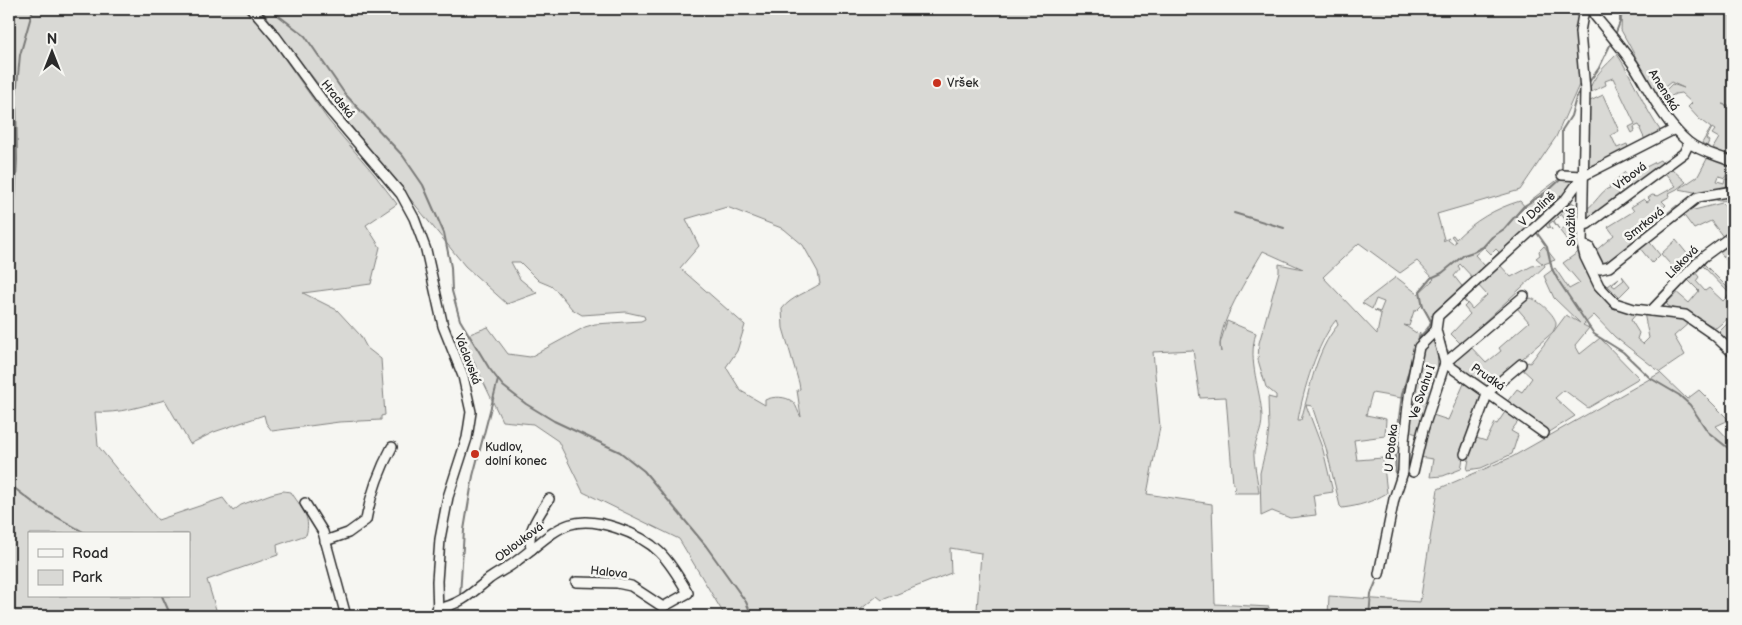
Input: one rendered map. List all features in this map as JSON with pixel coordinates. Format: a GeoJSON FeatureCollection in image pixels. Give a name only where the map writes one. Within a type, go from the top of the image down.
{"type":"FeatureCollection","features":[{"type":"Feature","properties":{"kind":"street","name":"Hradská"},"geometry":{"type":"LineString","coordinates":[[252,9],[266,23],[328,107],[397,188],[406,203]]}},
{"type":"Feature","properties":{"kind":"street","name":"Svažitá"},"geometry":{"type":"LineString","coordinates":[[1584,9],[1580,32],[1585,86],[1582,245],[1585,257],[1599,286],[1614,303],[1634,309],[1685,315],[1714,335],[1733,353]]}},
{"type":"Feature","properties":{"kind":"street","name":"Anenská"},"geometry":{"type":"LineString","coordinates":[[1592,9],[1594,16],[1634,66],[1660,111],[1675,129],[1689,143],[1733,162]]}},
{"type":"Feature","properties":{"kind":"street","name":"V Dolině"},"geometry":{"type":"LineString","coordinates":[[1436,330],[1438,316],[1566,199],[1583,176],[1675,129]]}},
{"type":"Feature","properties":{"kind":"street","name":"Vrbová"},"geometry":{"type":"LineString","coordinates":[[1583,226],[1684,153],[1689,143]]}},
{"type":"Feature","properties":{"kind":"street"},"geometry":{"type":"LineString","coordinates":[[1562,175],[1583,176]]}},
{"type":"Feature","properties":{"kind":"street","name":"Smrková"},"geometry":{"type":"LineString","coordinates":[[1582,245],[1589,247],[1600,268],[1609,267],[1698,197],[1733,191]]}},
{"type":"Feature","properties":{"kind":"street","name":"Václavská"},"geometry":{"type":"LineString","coordinates":[[406,203],[426,250],[443,326],[463,376],[471,412],[467,438],[451,488],[444,519],[438,566],[438,613]]}},
{"type":"Feature","properties":{"kind":"street","name":"Lísková"},"geometry":{"type":"LineString","coordinates":[[1651,311],[1703,256],[1733,235]]}},
{"type":"Feature","properties":{"kind":"street","name":"Ve Svahu I"},"geometry":{"type":"LineString","coordinates":[[1413,472],[1422,430],[1445,363],[1524,296]]}},
{"type":"Feature","properties":{"kind":"street"},"geometry":{"type":"LineString","coordinates":[[1436,330],[1445,363]]}},
{"type":"Feature","properties":{"kind":"street","name":"U Potoka"},"geometry":{"type":"LineString","coordinates":[[1379,574],[1394,499],[1403,472],[1409,397],[1420,347],[1436,330]]}},
{"type":"Feature","properties":{"kind":"street","name":"Prudká"},"geometry":{"type":"LineString","coordinates":[[1445,363],[1544,433]]}},
{"type":"Feature","properties":{"kind":"street"},"geometry":{"type":"LineString","coordinates":[[1465,454],[1488,392],[1522,364]]}},
{"type":"Feature","properties":{"kind":"street"},"geometry":{"type":"LineString","coordinates":[[325,541],[348,533],[366,520],[370,498],[379,473],[392,447]]}},
{"type":"Feature","properties":{"kind":"street"},"geometry":{"type":"LineString","coordinates":[[532,549],[530,537],[538,517],[549,499]]}},
{"type":"Feature","properties":{"kind":"street"},"geometry":{"type":"LineString","coordinates":[[305,503],[322,532],[346,616]]}},
{"type":"Feature","properties":{"kind":"street","name":"Oblouková"},"geometry":{"type":"LineString","coordinates":[[438,613],[466,599],[492,577],[515,563],[559,528],[578,522],[600,523],[638,536],[664,557],[672,566],[688,593],[663,607]]}},
{"type":"Feature","properties":{"kind":"street","name":"Halova"},"geometry":{"type":"LineString","coordinates":[[576,582],[618,583],[631,586],[663,607]]}},
{"type":"Feature","properties":{"kind":"street"},"geometry":{"type":"LineString","coordinates":[[663,607],[668,616]]}},
{"type":"Feature","properties":{"kind":"green space"},"geometry":{"type":"Polygon","coordinates":[[[9,9],[243,9],[262,27],[328,120],[397,204],[366,225],[380,247],[371,284],[303,293],[337,310],[360,335],[367,348],[381,359],[385,415],[381,416],[381,420],[339,422],[272,431],[266,423],[264,415],[214,432],[190,444],[165,400],[122,411],[95,412],[98,446],[158,520],[223,498],[233,511],[241,505],[283,491],[291,492],[304,512],[307,523],[306,535],[277,545],[278,555],[207,580],[218,616],[9,616],[9,9]]]}},
{"type":"Feature","properties":{"kind":"green space"},"geometry":{"type":"Polygon","coordinates":[[[261,9],[1587,9],[1582,78],[1556,137],[1520,190],[1437,214],[1443,241],[1449,238],[1448,240],[1453,244],[1456,242],[1451,236],[1453,235],[1456,239],[1470,226],[1486,216],[1502,207],[1520,201],[1525,207],[1516,216],[1530,231],[1475,280],[1460,264],[1458,266],[1460,269],[1454,276],[1465,290],[1434,318],[1431,315],[1433,318],[1430,321],[1422,302],[1422,305],[1414,311],[1409,326],[1404,325],[1418,334],[1420,332],[1401,398],[1372,393],[1366,415],[1386,419],[1385,436],[1354,440],[1357,460],[1383,458],[1387,493],[1360,505],[1342,508],[1340,506],[1326,448],[1312,406],[1306,405],[1323,450],[1333,492],[1313,495],[1316,515],[1290,518],[1272,511],[1261,516],[1260,473],[1269,429],[1268,397],[1276,399],[1276,395],[1266,387],[1258,360],[1259,343],[1279,272],[1279,264],[1303,269],[1263,251],[1234,301],[1223,329],[1220,342],[1227,321],[1256,333],[1253,354],[1262,417],[1254,451],[1259,493],[1234,493],[1235,486],[1233,484],[1226,397],[1200,398],[1193,350],[1153,352],[1160,427],[1147,494],[1212,504],[1215,604],[1269,607],[1268,616],[973,616],[977,610],[981,553],[950,548],[951,573],[882,600],[877,596],[860,610],[862,616],[725,616],[679,539],[583,492],[558,441],[533,424],[502,421],[462,337],[488,327],[508,354],[530,357],[585,327],[595,324],[641,321],[645,319],[644,316],[626,312],[582,315],[572,309],[551,286],[539,281],[520,262],[511,262],[520,279],[537,293],[507,304],[465,266],[337,109],[261,9]],[[727,207],[686,219],[699,246],[680,268],[745,325],[737,351],[726,367],[741,391],[765,405],[765,400],[772,398],[779,397],[790,400],[801,417],[797,390],[800,389],[799,383],[783,328],[782,309],[795,298],[820,284],[818,272],[803,245],[784,229],[727,207]],[[1359,243],[1323,277],[1377,334],[1381,314],[1374,310],[1380,312],[1384,302],[1376,299],[1372,309],[1362,303],[1396,277],[1418,294],[1434,279],[1417,261],[1400,273],[1359,243]],[[1484,247],[1475,255],[1485,266],[1499,252],[1496,249],[1491,254],[1484,247]],[[1336,320],[1329,330],[1312,368],[1303,395],[1298,420],[1301,420],[1324,346],[1338,325],[1336,320]]]}},
{"type":"Feature","properties":{"kind":"green space"},"geometry":{"type":"Polygon","coordinates":[[[1622,9],[1733,9],[1733,106],[1722,104],[1733,109],[1733,157],[1713,148],[1719,138],[1712,134],[1715,130],[1712,128],[1706,139],[1709,141],[1707,146],[1702,143],[1711,128],[1688,107],[1692,103],[1681,93],[1675,94],[1660,103],[1662,94],[1672,84],[1684,88],[1671,82],[1656,94],[1621,30],[1622,9]]]}},
{"type":"Feature","properties":{"kind":"green space"},"geometry":{"type":"Polygon","coordinates":[[[1617,54],[1662,133],[1646,142],[1639,125],[1634,127],[1635,131],[1632,133],[1629,127],[1635,124],[1613,78],[1605,81],[1606,85],[1589,93],[1596,77],[1617,54]]]}},
{"type":"Feature","properties":{"kind":"green space"},"geometry":{"type":"Polygon","coordinates":[[[1603,95],[1619,131],[1611,135],[1617,148],[1627,144],[1629,150],[1587,167],[1588,125],[1590,124],[1588,102],[1603,95]]]}},
{"type":"Feature","properties":{"kind":"green space"},"geometry":{"type":"Polygon","coordinates":[[[1708,157],[1733,168],[1733,170],[1728,170],[1725,178],[1719,176],[1717,181],[1724,183],[1725,179],[1733,180],[1733,200],[1719,201],[1699,193],[1679,189],[1698,176],[1708,157]]]}},
{"type":"Feature","properties":{"kind":"green space"},"geometry":{"type":"Polygon","coordinates":[[[1660,160],[1663,164],[1588,220],[1585,220],[1585,210],[1625,172],[1627,175],[1660,160]]]}},
{"type":"Feature","properties":{"kind":"green space"},"geometry":{"type":"Polygon","coordinates":[[[1671,168],[1686,182],[1669,193],[1670,196],[1662,201],[1666,205],[1663,208],[1667,213],[1677,205],[1679,208],[1610,262],[1601,262],[1594,252],[1614,235],[1608,227],[1634,211],[1631,207],[1644,199],[1647,202],[1650,200],[1648,198],[1652,195],[1658,196],[1676,186],[1664,172],[1671,168]]]}},
{"type":"Feature","properties":{"kind":"green space"},"geometry":{"type":"Polygon","coordinates":[[[1560,178],[1576,180],[1569,194],[1537,219],[1525,207],[1531,200],[1560,178]]]}},
{"type":"Feature","properties":{"kind":"green space"},"geometry":{"type":"Polygon","coordinates":[[[1572,202],[1577,206],[1572,212],[1579,230],[1574,249],[1560,231],[1567,225],[1561,214],[1554,221],[1559,229],[1553,221],[1549,224],[1552,230],[1545,224],[1572,202]]]}},
{"type":"Feature","properties":{"kind":"green space"},"geometry":{"type":"Polygon","coordinates":[[[1722,203],[1728,210],[1733,209],[1733,231],[1724,238],[1711,221],[1694,229],[1682,213],[1722,203]]]}},
{"type":"Feature","properties":{"kind":"green space"},"geometry":{"type":"Polygon","coordinates":[[[1648,240],[1660,255],[1652,263],[1639,247],[1648,240]]]}},
{"type":"Feature","properties":{"kind":"green space"},"geometry":{"type":"Polygon","coordinates":[[[1676,240],[1693,261],[1679,274],[1661,254],[1676,240]]]}},
{"type":"Feature","properties":{"kind":"green space"},"geometry":{"type":"Polygon","coordinates":[[[1733,242],[1733,269],[1720,252],[1733,242]]]}},
{"type":"Feature","properties":{"kind":"green space"},"geometry":{"type":"Polygon","coordinates":[[[1544,246],[1555,260],[1544,264],[1545,266],[1470,335],[1473,339],[1451,357],[1444,355],[1442,341],[1446,343],[1443,346],[1452,354],[1461,344],[1451,334],[1470,314],[1464,307],[1467,304],[1463,300],[1459,301],[1463,298],[1472,309],[1487,295],[1477,284],[1499,264],[1511,277],[1532,266],[1543,264],[1536,258],[1540,255],[1539,251],[1544,246]]]}},
{"type":"Feature","properties":{"kind":"green space"},"geometry":{"type":"Polygon","coordinates":[[[1580,251],[1597,286],[1606,299],[1619,307],[1638,312],[1631,320],[1639,333],[1637,339],[1643,344],[1649,338],[1644,313],[1684,318],[1709,334],[1709,338],[1690,322],[1674,336],[1685,355],[1660,372],[1615,337],[1594,315],[1583,325],[1589,328],[1575,345],[1580,354],[1600,338],[1639,378],[1588,408],[1564,390],[1555,398],[1575,416],[1548,433],[1506,403],[1517,389],[1522,392],[1532,378],[1521,368],[1528,362],[1530,363],[1566,315],[1580,323],[1554,298],[1544,276],[1555,268],[1569,289],[1580,283],[1563,263],[1580,251]]]}},
{"type":"Feature","properties":{"kind":"green space"},"geometry":{"type":"Polygon","coordinates":[[[1704,264],[1733,291],[1733,314],[1716,328],[1690,314],[1668,306],[1665,301],[1675,291],[1689,303],[1699,291],[1687,279],[1695,272],[1699,277],[1696,281],[1705,291],[1709,288],[1723,301],[1730,294],[1702,265],[1704,264]]]}},
{"type":"Feature","properties":{"kind":"green space"},"geometry":{"type":"Polygon","coordinates":[[[1622,276],[1630,286],[1619,297],[1608,286],[1619,278],[1612,285],[1615,287],[1624,280],[1622,276]]]}},
{"type":"Feature","properties":{"kind":"green space"},"geometry":{"type":"Polygon","coordinates":[[[1531,298],[1542,305],[1555,320],[1556,324],[1553,332],[1487,389],[1449,362],[1469,345],[1486,363],[1501,351],[1499,348],[1529,322],[1517,308],[1502,321],[1499,318],[1531,298]]]}},
{"type":"Feature","properties":{"kind":"green space"},"geometry":{"type":"Polygon","coordinates":[[[1733,318],[1733,352],[1718,338],[1718,333],[1733,318]]]}},
{"type":"Feature","properties":{"kind":"green space"},"geometry":{"type":"Polygon","coordinates":[[[1437,336],[1438,376],[1417,434],[1407,431],[1422,348],[1437,336]]]}},
{"type":"Feature","properties":{"kind":"green space"},"geometry":{"type":"Polygon","coordinates":[[[1660,373],[1687,399],[1699,390],[1729,420],[1716,426],[1733,444],[1733,616],[1328,616],[1329,596],[1420,602],[1438,489],[1512,457],[1660,373]]]}},
{"type":"Feature","properties":{"kind":"green space"},"geometry":{"type":"Polygon","coordinates":[[[1466,379],[1485,393],[1469,427],[1461,469],[1443,476],[1430,477],[1433,459],[1419,457],[1430,414],[1448,420],[1466,379]]]}},
{"type":"Feature","properties":{"kind":"green space"},"geometry":{"type":"Polygon","coordinates":[[[1507,409],[1520,419],[1511,431],[1518,435],[1512,454],[1481,468],[1467,470],[1473,437],[1486,441],[1495,423],[1497,424],[1507,409]]]}},
{"type":"Feature","properties":{"kind":"waterway"},"geometry":{"type":"LineString","coordinates":[[9,246],[14,223],[17,160],[16,96],[20,55],[33,9]]}},
{"type":"Feature","properties":{"kind":"waterway"},"geometry":{"type":"LineString","coordinates":[[270,9],[305,36],[345,94],[403,156],[423,185],[444,233],[451,267],[452,291],[460,320],[489,368],[503,386],[526,404],[554,421],[620,452],[644,471],[706,546],[746,602],[752,616]]}},
{"type":"Feature","properties":{"kind":"waterway"},"geometry":{"type":"LineString","coordinates":[[1615,35],[1620,22],[1620,9]]}},
{"type":"Feature","properties":{"kind":"waterway"},"geometry":{"type":"LineString","coordinates":[[1587,85],[1599,68],[1612,41]]}},
{"type":"Feature","properties":{"kind":"waterway"},"geometry":{"type":"LineString","coordinates":[[1562,172],[1562,130],[1571,116],[1576,98],[1582,89]]}},
{"type":"Feature","properties":{"kind":"waterway"},"geometry":{"type":"LineString","coordinates":[[1416,345],[1431,321],[1423,307],[1420,291],[1431,278],[1442,273],[1464,255],[1483,247],[1492,237],[1504,229],[1524,206],[1548,191],[1561,179]]}},
{"type":"Feature","properties":{"kind":"waterway"},"geometry":{"type":"LineString","coordinates":[[1538,220],[1542,195]]}},
{"type":"Feature","properties":{"kind":"waterway"},"geometry":{"type":"LineString","coordinates":[[1234,213],[1284,228]]}},
{"type":"Feature","properties":{"kind":"waterway"},"geometry":{"type":"LineString","coordinates":[[1537,230],[1537,233],[1547,247],[1552,269],[1558,280],[1594,334],[1623,352],[1650,378],[1679,395],[1690,405],[1708,432],[1733,452]]}},
{"type":"Feature","properties":{"kind":"waterway"},"geometry":{"type":"LineString","coordinates":[[1396,482],[1395,448],[1402,395],[1412,359]]}},
{"type":"Feature","properties":{"kind":"waterway"},"geometry":{"type":"LineString","coordinates":[[460,596],[464,530],[473,476],[498,380]]}},
{"type":"Feature","properties":{"kind":"waterway"},"geometry":{"type":"LineString","coordinates":[[9,484],[39,507],[83,532]]}},
{"type":"Feature","properties":{"kind":"waterway"},"geometry":{"type":"LineString","coordinates":[[1369,616],[1371,594],[1378,577]]}},
{"type":"Feature","properties":{"kind":"waterway"},"geometry":{"type":"LineString","coordinates":[[163,598],[171,616]]}},
{"type":"Feature","properties":{"kind":"waterway"},"geometry":{"type":"LineString","coordinates":[[459,616],[460,604]]}},
{"type":"Feature","properties":{"kind":"place","name":"Vršek"},"geometry":{"type":"Point","coordinates":[937,83]}},
{"type":"Feature","properties":{"kind":"place","name":"Kudlov, dolní konec"},"geometry":{"type":"Point","coordinates":[475,454]}}]}
